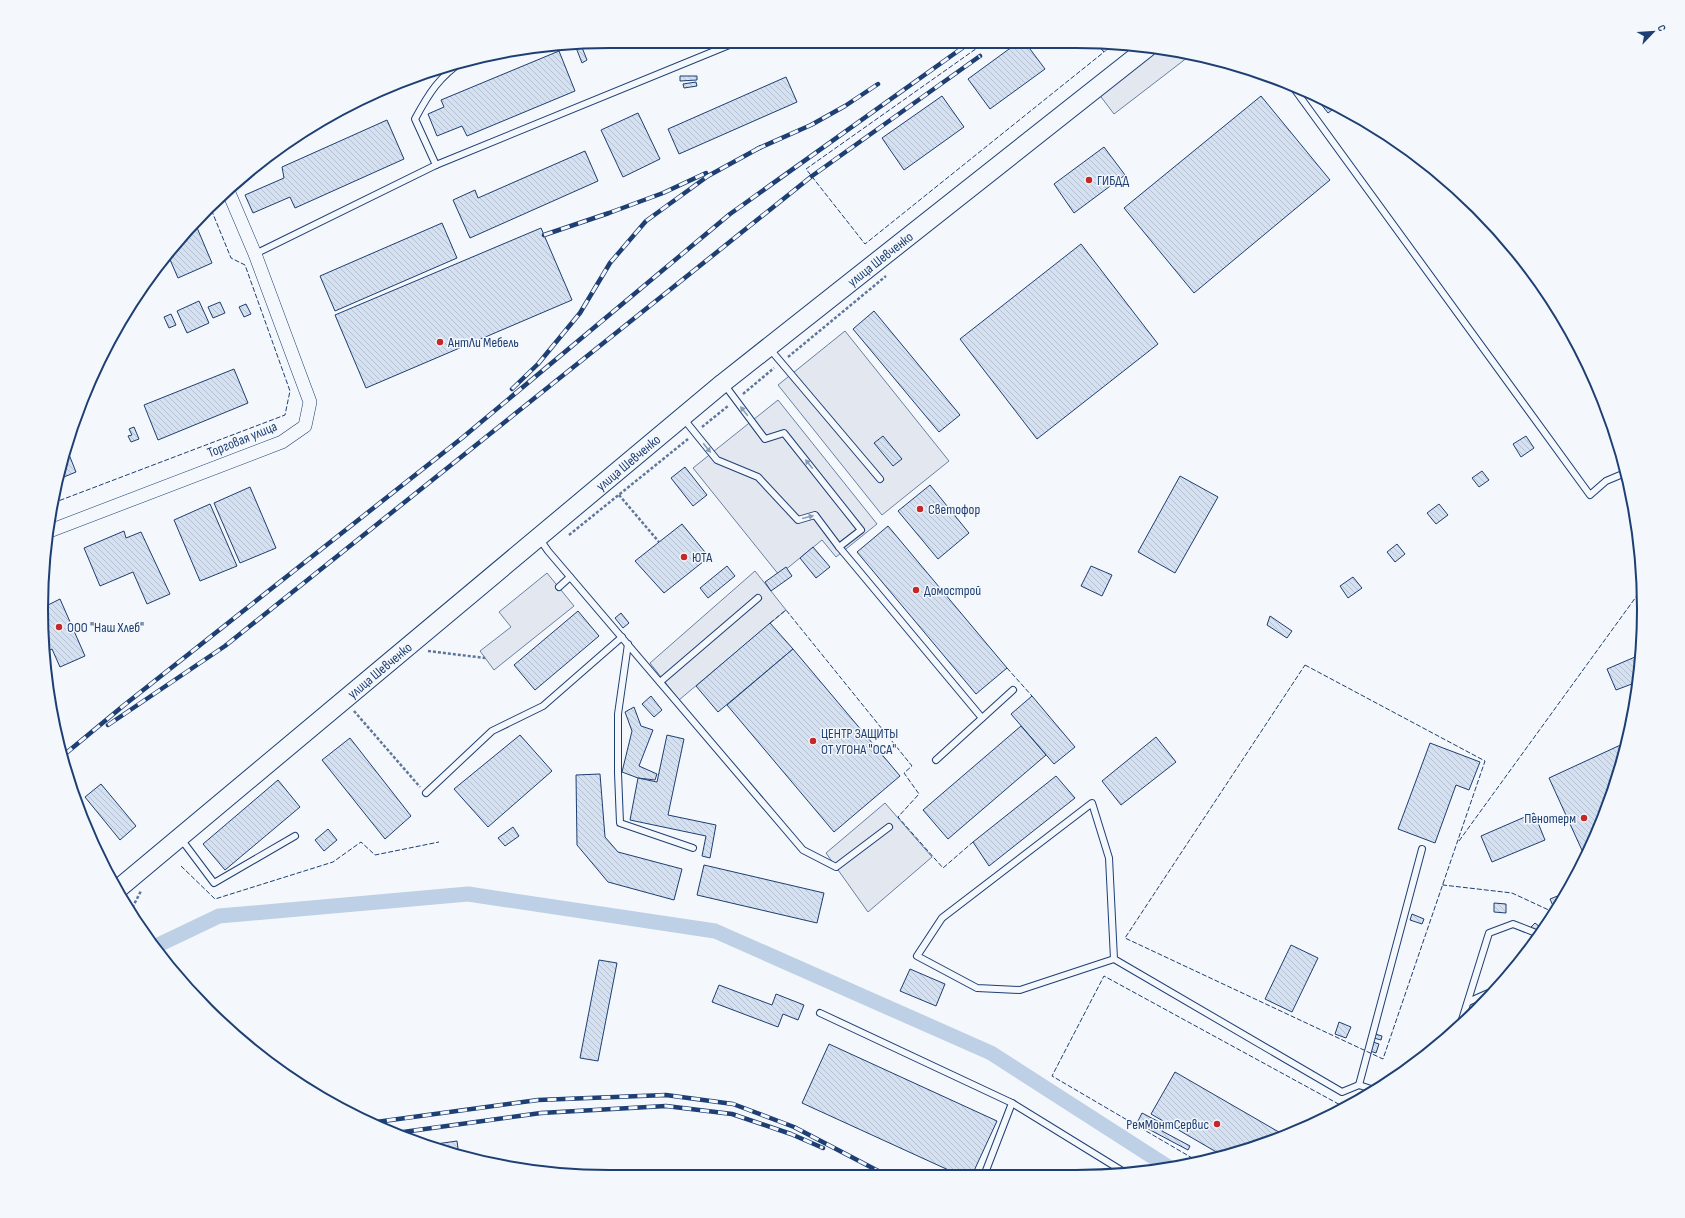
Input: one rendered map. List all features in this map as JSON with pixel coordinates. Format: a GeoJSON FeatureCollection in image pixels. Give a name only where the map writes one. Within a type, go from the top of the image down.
{"type":"FeatureCollection","features":[{"type":"Feature","properties":{"kind":"street","name":"улица Шевченко"},"geometry":{"type":"LineString","coordinates":[[121,886],[543,544],[723,383],[1142,52]]}},
{"type":"Feature","properties":{"kind":"street","name":"Торговая улица"},"geometry":{"type":"LineString","coordinates":[[54,529],[282,442],[305,426],[310,402],[255,254],[230,195]]}},
{"type":"Feature","properties":{"kind":"lane"},"geometry":{"type":"LineString","coordinates":[[255,254],[436,165],[722,48]]}},
{"type":"Feature","properties":{"kind":"lane"},"geometry":{"type":"LineString","coordinates":[[436,165],[415,119],[429,93],[447,72]]}},
{"type":"Feature","properties":{"kind":"lane"},"geometry":{"type":"LineString","coordinates":[[1298,94],[1590,495],[1606,482],[1620,475]]}},
{"type":"Feature","properties":{"kind":"lane"},"geometry":{"type":"LineString","coordinates":[[768,347],[880,479]]}},
{"type":"Feature","properties":{"kind":"lane"},"geometry":{"type":"LineString","coordinates":[[723,383],[765,439],[784,433],[861,530],[839,547]]}},
{"type":"Feature","properties":{"kind":"lane"},"geometry":{"type":"LineString","coordinates":[[683,418],[717,460],[758,477],[798,520],[815,515],[839,547],[982,718]]}},
{"type":"Feature","properties":{"kind":"lane"},"geometry":{"type":"LineString","coordinates":[[543,544],[803,850],[836,867],[889,827]]}},
{"type":"Feature","properties":{"kind":"lane"},"geometry":{"type":"LineString","coordinates":[[558,588],[570,577]]}},
{"type":"Feature","properties":{"kind":"lane"},"geometry":{"type":"LineString","coordinates":[[660,682],[758,598]]}},
{"type":"Feature","properties":{"kind":"lane"},"geometry":{"type":"LineString","coordinates":[[426,793],[492,731],[543,706],[622,637]]}},
{"type":"Feature","properties":{"kind":"lane"},"geometry":{"type":"LineString","coordinates":[[628,644],[618,714],[620,823],[693,848]]}},
{"type":"Feature","properties":{"kind":"lane"},"geometry":{"type":"LineString","coordinates":[[936,760],[1013,690]]}},
{"type":"Feature","properties":{"kind":"lane"},"geometry":{"type":"LineString","coordinates":[[1114,960],[1109,858],[1092,803],[942,918],[917,956],[977,988],[1020,990],[1114,960],[1342,1092],[1359,1085],[1367,1088]]}},
{"type":"Feature","properties":{"kind":"lane"},"geometry":{"type":"LineString","coordinates":[[180,838],[214,883],[295,836]]}},
{"type":"Feature","properties":{"kind":"lane"},"geometry":{"type":"LineString","coordinates":[[1359,1085],[1422,849]]}},
{"type":"Feature","properties":{"kind":"lane"},"geometry":{"type":"LineString","coordinates":[[1464,1014],[1489,933],[1513,924],[1534,932]]}},
{"type":"Feature","properties":{"kind":"lane"},"geometry":{"type":"LineString","coordinates":[[1468,1002],[1483,996]]}},
{"type":"Feature","properties":{"kind":"lane"},"geometry":{"type":"LineString","coordinates":[[820,1013],[1012,1103],[1118,1168]]}},
{"type":"Feature","properties":{"kind":"lane"},"geometry":{"type":"LineString","coordinates":[[986,1170],[1012,1103]]}},
{"type":"Feature","properties":{"kind":"path"},"geometry":{"type":"LineString","coordinates":[[543,544],[619,495],[890,273]]}},
{"type":"Feature","properties":{"kind":"path"},"geometry":{"type":"LineString","coordinates":[[619,495],[659,542]]}},
{"type":"Feature","properties":{"kind":"path"},"geometry":{"type":"LineString","coordinates":[[430,645],[423,650],[485,658]]}},
{"type":"Feature","properties":{"kind":"path"},"geometry":{"type":"LineString","coordinates":[[352,709],[426,793]]}},
{"type":"Feature","properties":{"kind":"path"},"geometry":{"type":"LineString","coordinates":[[133,906],[141,891],[147,886]]}},
{"type":"Feature","properties":{"kind":"shaded area"},"geometry":{"type":"Polygon","coordinates":[[[1101,49],[1108,49],[1104,52],[1101,49]]]}},
{"type":"Feature","properties":{"kind":"shaded area"},"geometry":{"type":"Polygon","coordinates":[[[1142,52],[1185,59],[1114,114],[1095,89],[1142,52]]]}},
{"type":"Feature","properties":{"kind":"shaded area"},"geometry":{"type":"Polygon","coordinates":[[[845,331],[949,461],[882,515],[778,385],[845,331]]]}},
{"type":"Feature","properties":{"kind":"shaded area"},"geometry":{"type":"Polygon","coordinates":[[[778,400],[877,524],[836,557],[822,540],[779,575],[693,468],[778,400]]]}},
{"type":"Feature","properties":{"kind":"shaded area"},"geometry":{"type":"Polygon","coordinates":[[[755,571],[786,610],[679,700],[650,663],[755,571]]]}},
{"type":"Feature","properties":{"kind":"shaded area"},"geometry":{"type":"Polygon","coordinates":[[[547,573],[574,606],[494,670],[480,651],[511,627],[499,612],[547,573]]]}},
{"type":"Feature","properties":{"kind":"shaded area"},"geometry":{"type":"Polygon","coordinates":[[[885,803],[932,857],[868,912],[826,853],[885,803]]]}},
{"type":"Feature","properties":{"kind":"building"},"geometry":{"type":"Polygon","coordinates":[[[1010,48],[1029,48],[1045,69],[990,109],[968,79],[1010,48]]]}},
{"type":"Feature","properties":{"kind":"building"},"geometry":{"type":"Polygon","coordinates":[[[577,49],[582,49],[587,60],[582,63],[577,49]]]}},
{"type":"Feature","properties":{"kind":"building"},"geometry":{"type":"Polygon","coordinates":[[[559,51],[575,91],[467,136],[462,126],[437,136],[428,114],[444,107],[441,100],[559,51]]]}},
{"type":"Feature","properties":{"kind":"building"},"geometry":{"type":"Polygon","coordinates":[[[680,76],[697,76],[697,80],[680,81],[680,76]]]}},
{"type":"Feature","properties":{"kind":"building"},"geometry":{"type":"Polygon","coordinates":[[[786,77],[797,102],[679,154],[668,129],[786,77]]]}},
{"type":"Feature","properties":{"kind":"building"},"geometry":{"type":"Polygon","coordinates":[[[696,82],[697,86],[684,88],[683,84],[696,82]]]}},
{"type":"Feature","properties":{"kind":"building"},"geometry":{"type":"Polygon","coordinates":[[[942,96],[964,127],[904,170],[882,138],[942,96]]]}},
{"type":"Feature","properties":{"kind":"building"},"geometry":{"type":"Polygon","coordinates":[[[1261,96],[1330,180],[1194,293],[1124,208],[1261,96]]]}},
{"type":"Feature","properties":{"kind":"building"},"geometry":{"type":"Polygon","coordinates":[[[1322,105],[1332,110],[1328,113],[1322,105]]]}},
{"type":"Feature","properties":{"kind":"building"},"geometry":{"type":"Polygon","coordinates":[[[638,113],[660,159],[623,177],[601,130],[638,113]]]}},
{"type":"Feature","properties":{"kind":"building"},"geometry":{"type":"Polygon","coordinates":[[[387,120],[404,159],[295,208],[290,197],[253,213],[245,195],[284,178],[282,167],[387,120]]]}},
{"type":"Feature","properties":{"kind":"building","name":"ГИБДД"},"geometry":{"type":"Polygon","coordinates":[[[1104,147],[1125,175],[1074,213],[1054,184],[1104,147]]]}},
{"type":"Feature","properties":{"kind":"building"},"geometry":{"type":"Polygon","coordinates":[[[585,151],[598,181],[470,238],[453,200],[475,190],[478,198],[585,151]]]}},
{"type":"Feature","properties":{"kind":"building"},"geometry":{"type":"Polygon","coordinates":[[[442,223],[457,258],[335,311],[320,276],[442,223]]]}},
{"type":"Feature","properties":{"kind":"building"},"geometry":{"type":"Polygon","coordinates":[[[197,228],[212,263],[178,278],[170,260],[197,228]]]}},
{"type":"Feature","properties":{"kind":"building"},"geometry":{"type":"Polygon","coordinates":[[[541,228],[572,300],[366,388],[335,315],[541,228]]]}},
{"type":"Feature","properties":{"kind":"building"},"geometry":{"type":"Polygon","coordinates":[[[1081,244],[1158,344],[1037,439],[960,339],[1081,244]]]}},
{"type":"Feature","properties":{"kind":"building"},"geometry":{"type":"Polygon","coordinates":[[[199,301],[209,323],[187,333],[177,311],[199,301]]]}},
{"type":"Feature","properties":{"kind":"building"},"geometry":{"type":"Polygon","coordinates":[[[220,302],[225,313],[213,318],[208,307],[220,302]]]}},
{"type":"Feature","properties":{"kind":"building"},"geometry":{"type":"Polygon","coordinates":[[[246,304],[251,314],[244,317],[239,307],[246,304]]]}},
{"type":"Feature","properties":{"kind":"building"},"geometry":{"type":"Polygon","coordinates":[[[874,311],[960,415],[939,432],[853,329],[874,311]]]}},
{"type":"Feature","properties":{"kind":"building"},"geometry":{"type":"Polygon","coordinates":[[[171,314],[176,325],[169,328],[164,317],[171,314]]]}},
{"type":"Feature","properties":{"kind":"building"},"geometry":{"type":"Polygon","coordinates":[[[234,369],[248,403],[158,440],[144,405],[234,369]]]}},
{"type":"Feature","properties":{"kind":"building"},"geometry":{"type":"Polygon","coordinates":[[[134,427],[139,439],[131,442],[128,436],[132,435],[129,429],[134,427]]]}},
{"type":"Feature","properties":{"kind":"building"},"geometry":{"type":"Polygon","coordinates":[[[883,436],[902,459],[893,466],[874,443],[883,436]]]}},
{"type":"Feature","properties":{"kind":"building"},"geometry":{"type":"Polygon","coordinates":[[[1526,436],[1534,448],[1521,457],[1513,444],[1526,436]]]}},
{"type":"Feature","properties":{"kind":"building"},"geometry":{"type":"Polygon","coordinates":[[[70,456],[76,472],[64,477],[70,456]]]}},
{"type":"Feature","properties":{"kind":"building"},"geometry":{"type":"Polygon","coordinates":[[[685,467],[707,495],[693,506],[671,478],[685,467]]]}},
{"type":"Feature","properties":{"kind":"building"},"geometry":{"type":"Polygon","coordinates":[[[1482,471],[1489,480],[1479,487],[1472,478],[1482,471]]]}},
{"type":"Feature","properties":{"kind":"building"},"geometry":{"type":"Polygon","coordinates":[[[1180,476],[1218,497],[1175,573],[1138,552],[1180,476]]]}},
{"type":"Feature","properties":{"kind":"building"},"geometry":{"type":"Polygon","coordinates":[[[930,485],[969,533],[938,559],[898,511],[930,485]]]}},
{"type":"Feature","properties":{"kind":"building"},"geometry":{"type":"Polygon","coordinates":[[[250,487],[276,548],[240,563],[214,503],[250,487]]]}},
{"type":"Feature","properties":{"kind":"building"},"geometry":{"type":"Polygon","coordinates":[[[210,504],[237,566],[200,581],[174,520],[210,504]]]}},
{"type":"Feature","properties":{"kind":"building"},"geometry":{"type":"Polygon","coordinates":[[[1439,504],[1448,515],[1436,524],[1427,513],[1439,504]]]}},
{"type":"Feature","properties":{"kind":"building"},"geometry":{"type":"Polygon","coordinates":[[[682,524],[709,557],[664,593],[635,561],[682,524]]]}},
{"type":"Feature","properties":{"kind":"building"},"geometry":{"type":"Polygon","coordinates":[[[888,526],[1007,668],[976,694],[857,552],[888,526]]]}},
{"type":"Feature","properties":{"kind":"building"},"geometry":{"type":"Polygon","coordinates":[[[124,531],[126,538],[141,532],[170,594],[147,604],[133,572],[100,586],[84,548],[124,531]]]}},
{"type":"Feature","properties":{"kind":"building"},"geometry":{"type":"Polygon","coordinates":[[[1397,544],[1405,554],[1395,562],[1387,552],[1397,544]]]}},
{"type":"Feature","properties":{"kind":"building"},"geometry":{"type":"Polygon","coordinates":[[[813,547],[830,567],[816,578],[800,558],[813,547]]]}},
{"type":"Feature","properties":{"kind":"building"},"geometry":{"type":"Polygon","coordinates":[[[727,566],[735,576],[708,598],[700,588],[727,566]]]}},
{"type":"Feature","properties":{"kind":"building"},"geometry":{"type":"Polygon","coordinates":[[[1091,566],[1112,575],[1102,596],[1081,586],[1091,566]]]}},
{"type":"Feature","properties":{"kind":"building"},"geometry":{"type":"Polygon","coordinates":[[[786,567],[792,576],[771,591],[765,582],[786,567]]]}},
{"type":"Feature","properties":{"kind":"building"},"geometry":{"type":"Polygon","coordinates":[[[1353,577],[1362,588],[1348,598],[1340,586],[1353,577]]]}},
{"type":"Feature","properties":{"kind":"building","name":"ООО \"Наш Хлеб\""},"geometry":{"type":"Polygon","coordinates":[[[60,599],[85,656],[60,667],[52,649],[49,650],[48,605],[60,599]]]}},
{"type":"Feature","properties":{"kind":"building"},"geometry":{"type":"Polygon","coordinates":[[[578,611],[599,636],[535,690],[514,665],[578,611]]]}},
{"type":"Feature","properties":{"kind":"building"},"geometry":{"type":"Polygon","coordinates":[[[621,613],[629,623],[623,628],[615,618],[621,613]]]}},
{"type":"Feature","properties":{"kind":"building"},"geometry":{"type":"Polygon","coordinates":[[[1270,616],[1292,631],[1287,638],[1267,625],[1270,616]]]}},
{"type":"Feature","properties":{"kind":"building"},"geometry":{"type":"Polygon","coordinates":[[[770,623],[793,649],[718,712],[696,686],[770,623]]]}},
{"type":"Feature","properties":{"kind":"building","name":"ЦЕНТР ЗАЩИТЫ ОТ УГОНА \"ОСА\""},"geometry":{"type":"Polygon","coordinates":[[[793,649],[900,776],[834,832],[727,705],[793,649]]]}},
{"type":"Feature","properties":{"kind":"building"},"geometry":{"type":"Polygon","coordinates":[[[1635,657],[1632,684],[1616,690],[1607,669],[1635,657]]]}},
{"type":"Feature","properties":{"kind":"building"},"geometry":{"type":"Polygon","coordinates":[[[651,696],[662,710],[654,717],[642,704],[651,696]]]}},
{"type":"Feature","properties":{"kind":"building"},"geometry":{"type":"Polygon","coordinates":[[[1032,696],[1075,747],[1054,764],[1011,714],[1032,696]]]}},
{"type":"Feature","properties":{"kind":"building"},"geometry":{"type":"Polygon","coordinates":[[[634,707],[641,726],[653,730],[639,766],[657,774],[655,780],[638,778],[622,772],[632,731],[625,712],[634,707]]]}},
{"type":"Feature","properties":{"kind":"building"},"geometry":{"type":"Polygon","coordinates":[[[1021,726],[1046,755],[948,839],[923,810],[1021,726]]]}},
{"type":"Feature","properties":{"kind":"building"},"geometry":{"type":"Polygon","coordinates":[[[520,735],[552,771],[488,827],[454,789],[520,735]]]}},
{"type":"Feature","properties":{"kind":"building"},"geometry":{"type":"Polygon","coordinates":[[[667,735],[684,739],[668,815],[716,825],[710,858],[702,856],[706,836],[630,820],[638,778],[657,782],[667,735]]]}},
{"type":"Feature","properties":{"kind":"building"},"geometry":{"type":"Polygon","coordinates":[[[1156,737],[1176,762],[1121,805],[1102,781],[1156,737]]]}},
{"type":"Feature","properties":{"kind":"building"},"geometry":{"type":"Polygon","coordinates":[[[350,738],[411,816],[385,839],[322,760],[350,738]]]}},
{"type":"Feature","properties":{"kind":"building"},"geometry":{"type":"Polygon","coordinates":[[[1430,743],[1480,762],[1469,790],[1456,785],[1435,843],[1398,829],[1430,743]]]}},
{"type":"Feature","properties":{"kind":"building","name":"Пенотерм"},"geometry":{"type":"Polygon","coordinates":[[[1620,745],[1607,789],[1582,850],[1549,778],[1620,745]]]}},
{"type":"Feature","properties":{"kind":"building"},"geometry":{"type":"Polygon","coordinates":[[[600,774],[605,837],[618,852],[682,869],[674,900],[608,882],[577,845],[576,775],[600,774]]]}},
{"type":"Feature","properties":{"kind":"building"},"geometry":{"type":"Polygon","coordinates":[[[1056,776],[1075,798],[989,866],[973,842],[1056,776]]]}},
{"type":"Feature","properties":{"kind":"building"},"geometry":{"type":"Polygon","coordinates":[[[278,780],[300,807],[225,870],[203,844],[278,780]]]}},
{"type":"Feature","properties":{"kind":"building"},"geometry":{"type":"Polygon","coordinates":[[[101,784],[136,826],[120,840],[85,797],[101,784]]]}},
{"type":"Feature","properties":{"kind":"building"},"geometry":{"type":"Polygon","coordinates":[[[1534,813],[1545,840],[1492,862],[1481,836],[1534,813]]]}},
{"type":"Feature","properties":{"kind":"building"},"geometry":{"type":"Polygon","coordinates":[[[513,827],[519,836],[505,846],[498,838],[513,827]]]}},
{"type":"Feature","properties":{"kind":"building"},"geometry":{"type":"Polygon","coordinates":[[[328,829],[337,840],[324,851],[315,840],[328,829]]]}},
{"type":"Feature","properties":{"kind":"building"},"geometry":{"type":"Polygon","coordinates":[[[704,865],[824,893],[817,923],[697,895],[704,865]]]}},
{"type":"Feature","properties":{"kind":"building"},"geometry":{"type":"Polygon","coordinates":[[[1558,896],[1553,905],[1550,899],[1558,896]]]}},
{"type":"Feature","properties":{"kind":"building"},"geometry":{"type":"Polygon","coordinates":[[[1494,903],[1506,904],[1506,913],[1494,912],[1494,903]]]}},
{"type":"Feature","properties":{"kind":"building"},"geometry":{"type":"Polygon","coordinates":[[[1412,914],[1424,919],[1422,924],[1410,920],[1412,914]]]}},
{"type":"Feature","properties":{"kind":"building"},"geometry":{"type":"Polygon","coordinates":[[[1535,923],[1539,926],[1534,932],[1530,928],[1535,923]]]}},
{"type":"Feature","properties":{"kind":"building"},"geometry":{"type":"Polygon","coordinates":[[[1291,945],[1318,958],[1292,1012],[1265,999],[1291,945]]]}},
{"type":"Feature","properties":{"kind":"building"},"geometry":{"type":"Polygon","coordinates":[[[599,960],[617,963],[598,1061],[580,1058],[599,960]]]}},
{"type":"Feature","properties":{"kind":"building"},"geometry":{"type":"Polygon","coordinates":[[[910,969],[945,984],[936,1006],[900,991],[910,969]]]}},
{"type":"Feature","properties":{"kind":"building"},"geometry":{"type":"Polygon","coordinates":[[[719,985],[772,1005],[776,994],[804,1005],[798,1020],[783,1014],[778,1027],[712,1002],[719,985]]]}},
{"type":"Feature","properties":{"kind":"building"},"geometry":{"type":"Polygon","coordinates":[[[1339,1022],[1351,1027],[1346,1038],[1335,1034],[1339,1022]]]}},
{"type":"Feature","properties":{"kind":"building"},"geometry":{"type":"Polygon","coordinates":[[[1375,1034],[1382,1036],[1381,1040],[1374,1038],[1375,1034]]]}},
{"type":"Feature","properties":{"kind":"building"},"geometry":{"type":"Polygon","coordinates":[[[1373,1042],[1379,1044],[1376,1053],[1370,1051],[1373,1042]]]}},
{"type":"Feature","properties":{"kind":"building"},"geometry":{"type":"Polygon","coordinates":[[[829,1044],[997,1121],[974,1170],[948,1170],[802,1103],[829,1044]]]}},
{"type":"Feature","properties":{"kind":"building","name":"РемМонтСервис"},"geometry":{"type":"Polygon","coordinates":[[[1175,1072],[1278,1132],[1216,1152],[1151,1114],[1175,1072]]]}},
{"type":"Feature","properties":{"kind":"building"},"geometry":{"type":"Polygon","coordinates":[[[1142,1113],[1165,1125],[1162,1131],[1190,1146],[1188,1150],[1137,1123],[1142,1113]]]}},
{"type":"Feature","properties":{"kind":"building"},"geometry":{"type":"Polygon","coordinates":[[[457,1141],[458,1149],[440,1143],[457,1141]]]}},
{"type":"Feature","properties":{"kind":"waterway"},"geometry":{"type":"LineString","coordinates":[[159,944],[219,916],[468,894],[715,931],[991,1053],[1162,1163]]}},
{"type":"Feature","properties":{"kind":"railway"},"geometry":{"type":"LineString","coordinates":[[67,753],[123,706],[462,438],[730,214],[962,48]]}},
{"type":"Feature","properties":{"kind":"railway"},"geometry":{"type":"LineString","coordinates":[[108,725],[225,646],[812,176],[980,56]]}},
{"type":"Feature","properties":{"kind":"railway"},"geometry":{"type":"LineString","coordinates":[[757,149],[811,125],[845,106],[878,84]]}},
{"type":"Feature","properties":{"kind":"railway"},"geometry":{"type":"LineString","coordinates":[[512,389],[538,364],[580,313],[610,263],[646,221],[708,176],[761,147]]}},
{"type":"Feature","properties":{"kind":"railway"},"geometry":{"type":"LineString","coordinates":[[544,235],[663,193],[706,173]]}},
{"type":"Feature","properties":{"kind":"railway"},"geometry":{"type":"LineString","coordinates":[[381,1121],[538,1100],[666,1095],[733,1104],[794,1127],[876,1170]]}},
{"type":"Feature","properties":{"kind":"railway"},"geometry":{"type":"LineString","coordinates":[[406,1132],[541,1113],[666,1106],[732,1114],[791,1134],[823,1148]]}},
{"type":"Feature","properties":{"kind":"fence"},"geometry":{"type":"LineString","coordinates":[[977,48],[806,169],[865,244],[1104,52],[1101,49]]}},
{"type":"Feature","properties":{"kind":"fence"},"geometry":{"type":"LineString","coordinates":[[59,501],[285,415],[290,391],[245,265],[231,258],[212,212]]}},
{"type":"Feature","properties":{"kind":"fence"},"geometry":{"type":"LineString","coordinates":[[1459,841],[1637,596]]}},
{"type":"Feature","properties":{"kind":"fence"},"geometry":{"type":"LineString","coordinates":[[770,623],[786,610],[912,766],[904,773],[919,794],[898,817],[943,868],[973,842]]}},
{"type":"Feature","properties":{"kind":"fence"},"geometry":{"type":"LineString","coordinates":[[1305,665],[1485,761],[1383,1059],[1125,938],[1305,665]]}},
{"type":"Feature","properties":{"kind":"fence"},"geometry":{"type":"LineString","coordinates":[[1007,668],[1032,696]]}},
{"type":"Feature","properties":{"kind":"fence"},"geometry":{"type":"LineString","coordinates":[[181,866],[215,899],[333,862],[361,842],[375,855],[439,842]]}},
{"type":"Feature","properties":{"kind":"fence"},"geometry":{"type":"LineString","coordinates":[[1443,884],[1512,893],[1549,910]]}},
{"type":"Feature","properties":{"kind":"fence"},"geometry":{"type":"LineString","coordinates":[[1191,1158],[1052,1076],[1104,976],[1339,1104]]}},
{"type":"Feature","properties":{"kind":"place","name":"ГИБДД"},"geometry":{"type":"Point","coordinates":[1089,180]}},
{"type":"Feature","properties":{"kind":"place","name":"АнтЛи Мебель"},"geometry":{"type":"Point","coordinates":[440,342]}},
{"type":"Feature","properties":{"kind":"place","name":"Светофор"},"geometry":{"type":"Point","coordinates":[920,509]}},
{"type":"Feature","properties":{"kind":"place","name":"ЮТА"},"geometry":{"type":"Point","coordinates":[684,557]}},
{"type":"Feature","properties":{"kind":"place","name":"Домострой"},"geometry":{"type":"Point","coordinates":[916,590]}},
{"type":"Feature","properties":{"kind":"place","name":"ООО \"Наш Хлеб\""},"geometry":{"type":"Point","coordinates":[59,627]}},
{"type":"Feature","properties":{"kind":"place","name":"ЦЕНТР ЗАЩИТЫ ОТ УГОНА \"ОСА\""},"geometry":{"type":"Point","coordinates":[813,741]}},
{"type":"Feature","properties":{"kind":"place","name":"Пенотерм"},"geometry":{"type":"Point","coordinates":[1584,818]}},
{"type":"Feature","properties":{"kind":"place","name":"РемМонтСервис"},"geometry":{"type":"Point","coordinates":[1217,1124]}}]}
